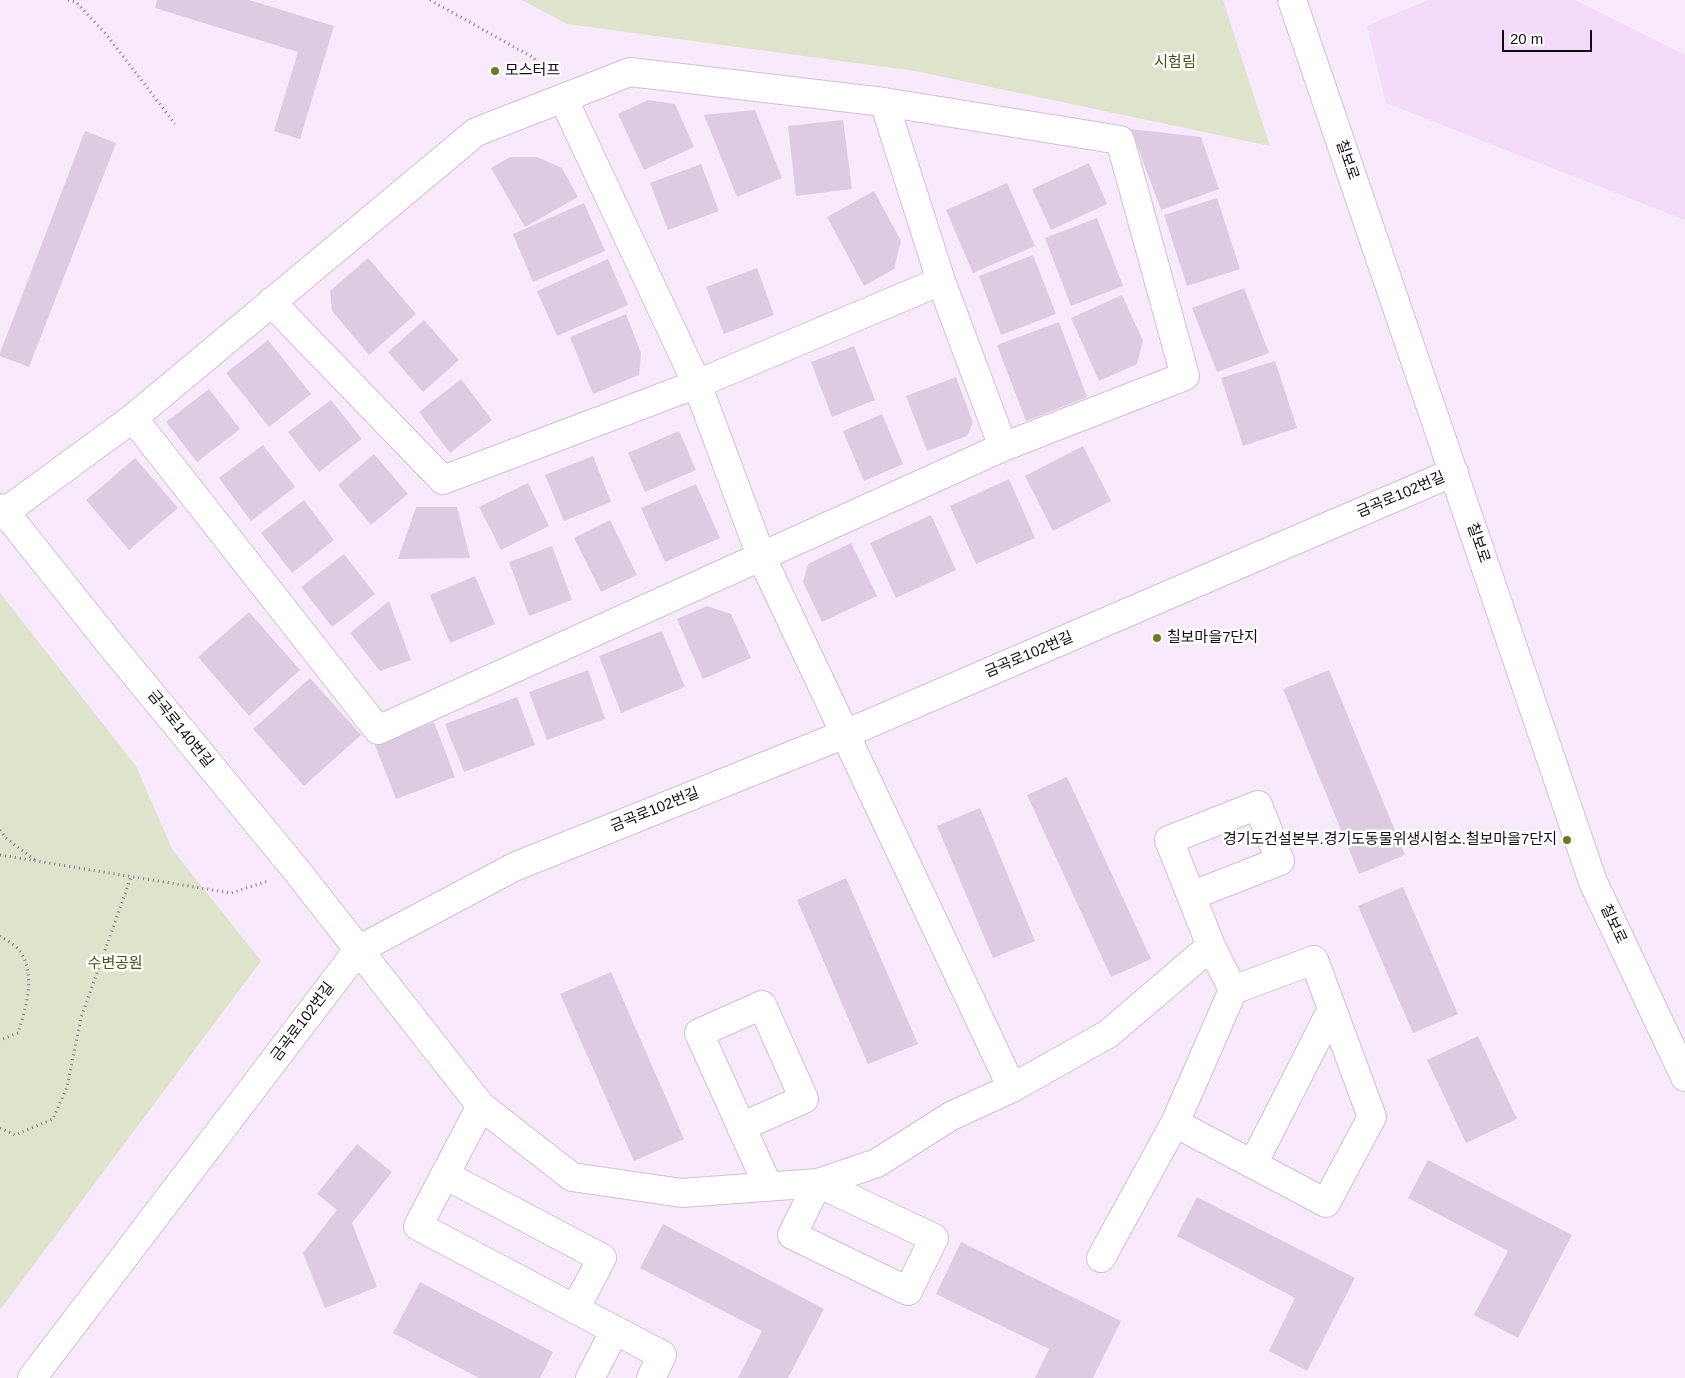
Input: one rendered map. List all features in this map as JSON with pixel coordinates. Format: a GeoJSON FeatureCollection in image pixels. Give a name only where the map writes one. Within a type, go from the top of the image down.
{"type":"FeatureCollection","features":[{"type":"Feature","properties":{"kind":"street","name":"칠보로"},"geometry":{"type":"LineString","coordinates":[[1292,0],[1593,882],[1685,1077]]}},
{"type":"Feature","properties":{"kind":"street"},"geometry":{"type":"LineString","coordinates":[[3,510],[133,418],[476,132],[630,72],[884,102],[1120,140],[1185,376],[1003,446],[378,730],[133,418]]}},
{"type":"Feature","properties":{"kind":"street"},"geometry":{"type":"LineString","coordinates":[[563,98],[697,384],[761,556],[1012,1088]]}},
{"type":"Feature","properties":{"kind":"street"},"geometry":{"type":"LineString","coordinates":[[884,102],[941,281],[1003,446]]}},
{"type":"Feature","properties":{"kind":"street"},"geometry":{"type":"LineString","coordinates":[[271,302],[443,480],[697,384],[941,281]]}},
{"type":"Feature","properties":{"kind":"street","name":"금곡로102번길"},"geometry":{"type":"LineString","coordinates":[[32,1378],[358,950],[514,867],[845,734],[1454,472]]}},
{"type":"Feature","properties":{"kind":"street","name":"금곡로140번길"},"geometry":{"type":"LineString","coordinates":[[3,510],[111,645],[297,871],[481,1106],[572,1177],[682,1193],[818,1182],[877,1163],[951,1116],[1012,1088],[1108,1034],[1211,946]]}},
{"type":"Feature","properties":{"kind":"street"},"geometry":{"type":"LineString","coordinates":[[1191,896],[1211,946],[1233,990]]}},
{"type":"Feature","properties":{"kind":"street"},"geometry":{"type":"LineString","coordinates":[[1101,1258],[1175,1123],[1233,990],[1314,960],[1372,1117],[1326,1202],[1175,1123]]}},
{"type":"Feature","properties":{"kind":"street"},"geometry":{"type":"LineString","coordinates":[[1253,1164],[1332,1009]]}},
{"type":"Feature","properties":{"kind":"street"},"geometry":{"type":"LineString","coordinates":[[481,1106],[418,1226],[662,1355],[650,1378]]}},
{"type":"Feature","properties":{"kind":"street"},"geometry":{"type":"LineString","coordinates":[[741,1127],[768,1186]]}},
{"type":"Feature","properties":{"kind":"street"},"geometry":{"type":"LineString","coordinates":[[445,1175],[602,1258],[575,1309]]}},
{"type":"Feature","properties":{"kind":"street"},"geometry":{"type":"LineString","coordinates":[[818,1182],[934,1238],[908,1291],[792,1235],[818,1182]]}},
{"type":"Feature","properties":{"kind":"street"},"geometry":{"type":"LineString","coordinates":[[590,1378],[615,1330]]}},
{"type":"Feature","properties":{"kind":"path"},"geometry":{"type":"LineString","coordinates":[[68,0],[76,2],[106,34],[175,124]]}},
{"type":"Feature","properties":{"kind":"path"},"geometry":{"type":"LineString","coordinates":[[430,0],[534,58],[563,98]]}},
{"type":"Feature","properties":{"kind":"path"},"geometry":{"type":"LineString","coordinates":[[0,830],[6,838],[36,861]]}},
{"type":"Feature","properties":{"kind":"path"},"geometry":{"type":"LineString","coordinates":[[0,855],[231,893],[297,871]]}},
{"type":"Feature","properties":{"kind":"path"},"geometry":{"type":"LineString","coordinates":[[0,1128],[15,1135],[53,1120],[67,1087],[81,1018],[131,877]]}},
{"type":"Feature","properties":{"kind":"path"},"geometry":{"type":"LineString","coordinates":[[0,936],[19,950],[28,970],[28,1001],[18,1033],[0,1040]]}},
{"type":"Feature","properties":{"kind":"shaded area"},"geometry":{"type":"Polygon","coordinates":[[[1428,0],[1575,0],[1685,55],[1685,220],[1386,103],[1367,26],[1428,0]]]}},
{"type":"Feature","properties":{"kind":"green space","name":"시험림"},"geometry":{"type":"Polygon","coordinates":[[[522,0],[1223,0],[1270,146],[915,71],[567,24],[522,0]]]}},
{"type":"Feature","properties":{"kind":"green space","name":"수변공원"},"geometry":{"type":"Polygon","coordinates":[[[0,593],[136,766],[172,849],[261,961],[0,1310],[0,593]]]}},
{"type":"Feature","properties":{"kind":"building"},"geometry":{"type":"Polygon","coordinates":[[[157,0],[249,0],[334,26],[300,139],[274,131],[298,52],[155,8],[157,0]]]}},
{"type":"Feature","properties":{"kind":"building"},"geometry":{"type":"Polygon","coordinates":[[[648,100],[675,104],[694,147],[644,170],[618,114],[648,100]]]}},
{"type":"Feature","properties":{"kind":"building"},"geometry":{"type":"Polygon","coordinates":[[[755,110],[782,178],[737,197],[704,115],[755,110]]]}},
{"type":"Feature","properties":{"kind":"building"},"geometry":{"type":"Polygon","coordinates":[[[843,120],[852,189],[796,196],[788,126],[843,120]]]}},
{"type":"Feature","properties":{"kind":"building"},"geometry":{"type":"Polygon","coordinates":[[[1131,129],[1201,137],[1219,189],[1161,210],[1131,129]]]}},
{"type":"Feature","properties":{"kind":"building"},"geometry":{"type":"Polygon","coordinates":[[[85,131],[116,143],[29,367],[0,356],[0,353],[85,131]]]}},
{"type":"Feature","properties":{"kind":"building"},"geometry":{"type":"Polygon","coordinates":[[[510,157],[537,157],[562,168],[578,197],[525,227],[491,168],[510,157]]]}},
{"type":"Feature","properties":{"kind":"building"},"geometry":{"type":"Polygon","coordinates":[[[1089,163],[1107,204],[1051,230],[1032,189],[1089,163]]]}},
{"type":"Feature","properties":{"kind":"building"},"geometry":{"type":"Polygon","coordinates":[[[701,164],[719,211],[668,230],[650,183],[701,164]]]}},
{"type":"Feature","properties":{"kind":"building"},"geometry":{"type":"Polygon","coordinates":[[[1007,183],[1035,246],[973,273],[946,210],[1007,183]]]}},
{"type":"Feature","properties":{"kind":"building"},"geometry":{"type":"Polygon","coordinates":[[[874,191],[901,241],[894,269],[864,286],[827,217],[874,191]]]}},
{"type":"Feature","properties":{"kind":"building"},"geometry":{"type":"Polygon","coordinates":[[[1217,198],[1240,269],[1187,286],[1164,215],[1217,198]]]}},
{"type":"Feature","properties":{"kind":"building"},"geometry":{"type":"Polygon","coordinates":[[[584,203],[605,251],[533,282],[513,234],[584,203]]]}},
{"type":"Feature","properties":{"kind":"building"},"geometry":{"type":"Polygon","coordinates":[[[1097,218],[1123,286],[1071,306],[1045,238],[1097,218]]]}},
{"type":"Feature","properties":{"kind":"building"},"geometry":{"type":"Polygon","coordinates":[[[1033,255],[1056,314],[1001,335],[979,276],[1033,255]]]}},
{"type":"Feature","properties":{"kind":"building"},"geometry":{"type":"Polygon","coordinates":[[[368,258],[416,314],[369,355],[332,311],[330,291],[368,258]]]}},
{"type":"Feature","properties":{"kind":"building"},"geometry":{"type":"Polygon","coordinates":[[[608,259],[628,305],[557,336],[537,291],[608,259]]]}},
{"type":"Feature","properties":{"kind":"building"},"geometry":{"type":"Polygon","coordinates":[[[757,268],[774,315],[724,334],[706,287],[757,268]]]}},
{"type":"Feature","properties":{"kind":"building"},"geometry":{"type":"Polygon","coordinates":[[[1244,288],[1269,353],[1217,372],[1192,308],[1244,288]]]}},
{"type":"Feature","properties":{"kind":"building"},"geometry":{"type":"Polygon","coordinates":[[[1122,295],[1143,341],[1137,364],[1099,381],[1071,318],[1122,295]]]}},
{"type":"Feature","properties":{"kind":"building"},"geometry":{"type":"Polygon","coordinates":[[[626,314],[641,353],[639,375],[593,394],[570,337],[626,314]]]}},
{"type":"Feature","properties":{"kind":"building"},"geometry":{"type":"Polygon","coordinates":[[[424,320],[459,360],[423,392],[388,352],[424,320]]]}},
{"type":"Feature","properties":{"kind":"building"},"geometry":{"type":"Polygon","coordinates":[[[1059,322],[1087,397],[1026,421],[997,345],[1059,322]]]}},
{"type":"Feature","properties":{"kind":"building"},"geometry":{"type":"Polygon","coordinates":[[[268,340],[311,394],[269,427],[226,373],[268,340]]]}},
{"type":"Feature","properties":{"kind":"building"},"geometry":{"type":"Polygon","coordinates":[[[854,346],[875,400],[832,417],[811,362],[854,346]]]}},
{"type":"Feature","properties":{"kind":"building"},"geometry":{"type":"Polygon","coordinates":[[[1275,361],[1297,428],[1243,446],[1221,378],[1275,361]]]}},
{"type":"Feature","properties":{"kind":"building"},"geometry":{"type":"Polygon","coordinates":[[[956,377],[973,423],[967,436],[927,451],[906,396],[956,377]]]}},
{"type":"Feature","properties":{"kind":"building"},"geometry":{"type":"Polygon","coordinates":[[[461,379],[492,420],[450,453],[419,412],[461,379]]]}},
{"type":"Feature","properties":{"kind":"building"},"geometry":{"type":"Polygon","coordinates":[[[209,389],[240,429],[197,462],[166,422],[209,389]]]}},
{"type":"Feature","properties":{"kind":"building"},"geometry":{"type":"Polygon","coordinates":[[[331,400],[362,439],[319,472],[288,432],[331,400]]]}},
{"type":"Feature","properties":{"kind":"building"},"geometry":{"type":"Polygon","coordinates":[[[882,414],[903,464],[864,481],[843,431],[882,414]]]}},
{"type":"Feature","properties":{"kind":"building"},"geometry":{"type":"Polygon","coordinates":[[[679,431],[696,470],[645,492],[628,453],[679,431]]]}},
{"type":"Feature","properties":{"kind":"building"},"geometry":{"type":"Polygon","coordinates":[[[263,445],[295,487],[251,521],[219,478],[263,445]]]}},
{"type":"Feature","properties":{"kind":"building"},"geometry":{"type":"Polygon","coordinates":[[[1083,446],[1111,501],[1053,531],[1025,476],[1083,446]]]}},
{"type":"Feature","properties":{"kind":"building"},"geometry":{"type":"Polygon","coordinates":[[[374,454],[408,494],[371,525],[338,485],[374,454]]]}},
{"type":"Feature","properties":{"kind":"building"},"geometry":{"type":"Polygon","coordinates":[[[593,456],[611,502],[564,521],[545,475],[593,456]]]}},
{"type":"Feature","properties":{"kind":"building"},"geometry":{"type":"Polygon","coordinates":[[[135,458],[178,508],[129,550],[86,500],[135,458]]]}},
{"type":"Feature","properties":{"kind":"building"},"geometry":{"type":"Polygon","coordinates":[[[1009,479],[1035,538],[976,564],[950,506],[1009,479]]]}},
{"type":"Feature","properties":{"kind":"building"},"geometry":{"type":"Polygon","coordinates":[[[528,483],[549,526],[501,550],[479,507],[528,483]]]}},
{"type":"Feature","properties":{"kind":"building"},"geometry":{"type":"Polygon","coordinates":[[[696,484],[720,538],[665,562],[641,508],[696,484]]]}},
{"type":"Feature","properties":{"kind":"building"},"geometry":{"type":"Polygon","coordinates":[[[304,500],[334,540],[292,573],[261,533],[304,500]]]}},
{"type":"Feature","properties":{"kind":"building"},"geometry":{"type":"Polygon","coordinates":[[[416,507],[457,507],[470,558],[398,559],[416,507]]]}},
{"type":"Feature","properties":{"kind":"building"},"geometry":{"type":"Polygon","coordinates":[[[931,515],[956,570],[896,598],[870,543],[931,515]]]}},
{"type":"Feature","properties":{"kind":"building"},"geometry":{"type":"Polygon","coordinates":[[[610,520],[637,575],[601,592],[574,538],[610,520]]]}},
{"type":"Feature","properties":{"kind":"building"},"geometry":{"type":"Polygon","coordinates":[[[851,543],[877,596],[822,622],[803,582],[808,564],[851,543]]]}},
{"type":"Feature","properties":{"kind":"building"},"geometry":{"type":"Polygon","coordinates":[[[552,546],[572,600],[529,616],[509,562],[552,546]]]}},
{"type":"Feature","properties":{"kind":"building"},"geometry":{"type":"Polygon","coordinates":[[[344,554],[375,594],[332,627],[301,587],[344,554]]]}},
{"type":"Feature","properties":{"kind":"building"},"geometry":{"type":"Polygon","coordinates":[[[475,576],[495,624],[450,643],[430,595],[475,576]]]}},
{"type":"Feature","properties":{"kind":"building"},"geometry":{"type":"Polygon","coordinates":[[[389,601],[411,660],[380,671],[350,633],[389,601]]]}},
{"type":"Feature","properties":{"kind":"building"},"geometry":{"type":"Polygon","coordinates":[[[707,606],[731,614],[751,658],[703,679],[677,619],[707,606]]]}},
{"type":"Feature","properties":{"kind":"building"},"geometry":{"type":"Polygon","coordinates":[[[249,612],[300,670],[249,716],[198,657],[249,612]]]}},
{"type":"Feature","properties":{"kind":"building"},"geometry":{"type":"Polygon","coordinates":[[[662,631],[685,687],[621,713],[599,656],[662,631]]]}},
{"type":"Feature","properties":{"kind":"building"},"geometry":{"type":"Polygon","coordinates":[[[588,670],[605,719],[547,740],[529,692],[588,670]]]}},
{"type":"Feature","properties":{"kind":"building"},"geometry":{"type":"Polygon","coordinates":[[[1329,670],[1405,855],[1359,874],[1283,689],[1329,670]]]}},
{"type":"Feature","properties":{"kind":"building"},"geometry":{"type":"Polygon","coordinates":[[[310,678],[361,735],[304,786],[253,729],[310,678]]]}},
{"type":"Feature","properties":{"kind":"building"},"geometry":{"type":"Polygon","coordinates":[[[517,697],[535,745],[464,772],[445,724],[517,697]]]}},
{"type":"Feature","properties":{"kind":"building"},"geometry":{"type":"Polygon","coordinates":[[[434,722],[455,777],[396,799],[375,745],[434,722]]]}},
{"type":"Feature","properties":{"kind":"building"},"geometry":{"type":"Polygon","coordinates":[[[1067,777],[1151,959],[1111,977],[1027,795],[1067,777]]]}},
{"type":"Feature","properties":{"kind":"building"},"geometry":{"type":"Polygon","coordinates":[[[980,808],[1035,941],[993,958],[937,826],[980,808]]]}},
{"type":"Feature","properties":{"kind":"building"},"geometry":{"type":"Polygon","coordinates":[[[846,878],[918,1044],[868,1064],[797,900],[846,878]]]}},
{"type":"Feature","properties":{"kind":"building"},"geometry":{"type":"Polygon","coordinates":[[[1403,887],[1458,1014],[1413,1033],[1358,906],[1403,887]]]}},
{"type":"Feature","properties":{"kind":"building"},"geometry":{"type":"Polygon","coordinates":[[[611,972],[684,1139],[634,1161],[560,994],[611,972]]]}},
{"type":"Feature","properties":{"kind":"building"},"geometry":{"type":"Polygon","coordinates":[[[1478,1036],[1517,1119],[1466,1143],[1427,1060],[1478,1036]]]}},
{"type":"Feature","properties":{"kind":"building"},"geometry":{"type":"Polygon","coordinates":[[[357,1144],[392,1172],[352,1223],[377,1287],[325,1308],[303,1253],[337,1210],[317,1194],[357,1144]]]}},
{"type":"Feature","properties":{"kind":"building"},"geometry":{"type":"Polygon","coordinates":[[[1428,1160],[1572,1235],[1518,1338],[1474,1315],[1508,1251],[1408,1198],[1428,1160]]]}},
{"type":"Feature","properties":{"kind":"building"},"geometry":{"type":"Polygon","coordinates":[[[1197,1197],[1355,1278],[1307,1371],[1269,1351],[1295,1298],[1177,1236],[1197,1197]]]}},
{"type":"Feature","properties":{"kind":"building"},"geometry":{"type":"Polygon","coordinates":[[[663,1224],[824,1309],[788,1378],[738,1378],[762,1331],[640,1268],[663,1224]]]}},
{"type":"Feature","properties":{"kind":"building"},"geometry":{"type":"Polygon","coordinates":[[[961,1242],[1121,1321],[1093,1378],[1035,1378],[1049,1349],[936,1294],[961,1242]]]}},
{"type":"Feature","properties":{"kind":"building"},"geometry":{"type":"Polygon","coordinates":[[[420,1282],[553,1352],[540,1378],[479,1378],[393,1333],[420,1282]]]}},
{"type":"Feature","properties":{"kind":"place","name":"모스터프"},"geometry":{"type":"Point","coordinates":[495,71]}},
{"type":"Feature","properties":{"kind":"place","name":"칠보마을7단지"},"geometry":{"type":"Point","coordinates":[1157,638]}},
{"type":"Feature","properties":{"kind":"place","name":"경기도건설본부.경기도동물위생시험소.철보마을7단지"},"geometry":{"type":"Point","coordinates":[1567,840]}}]}
